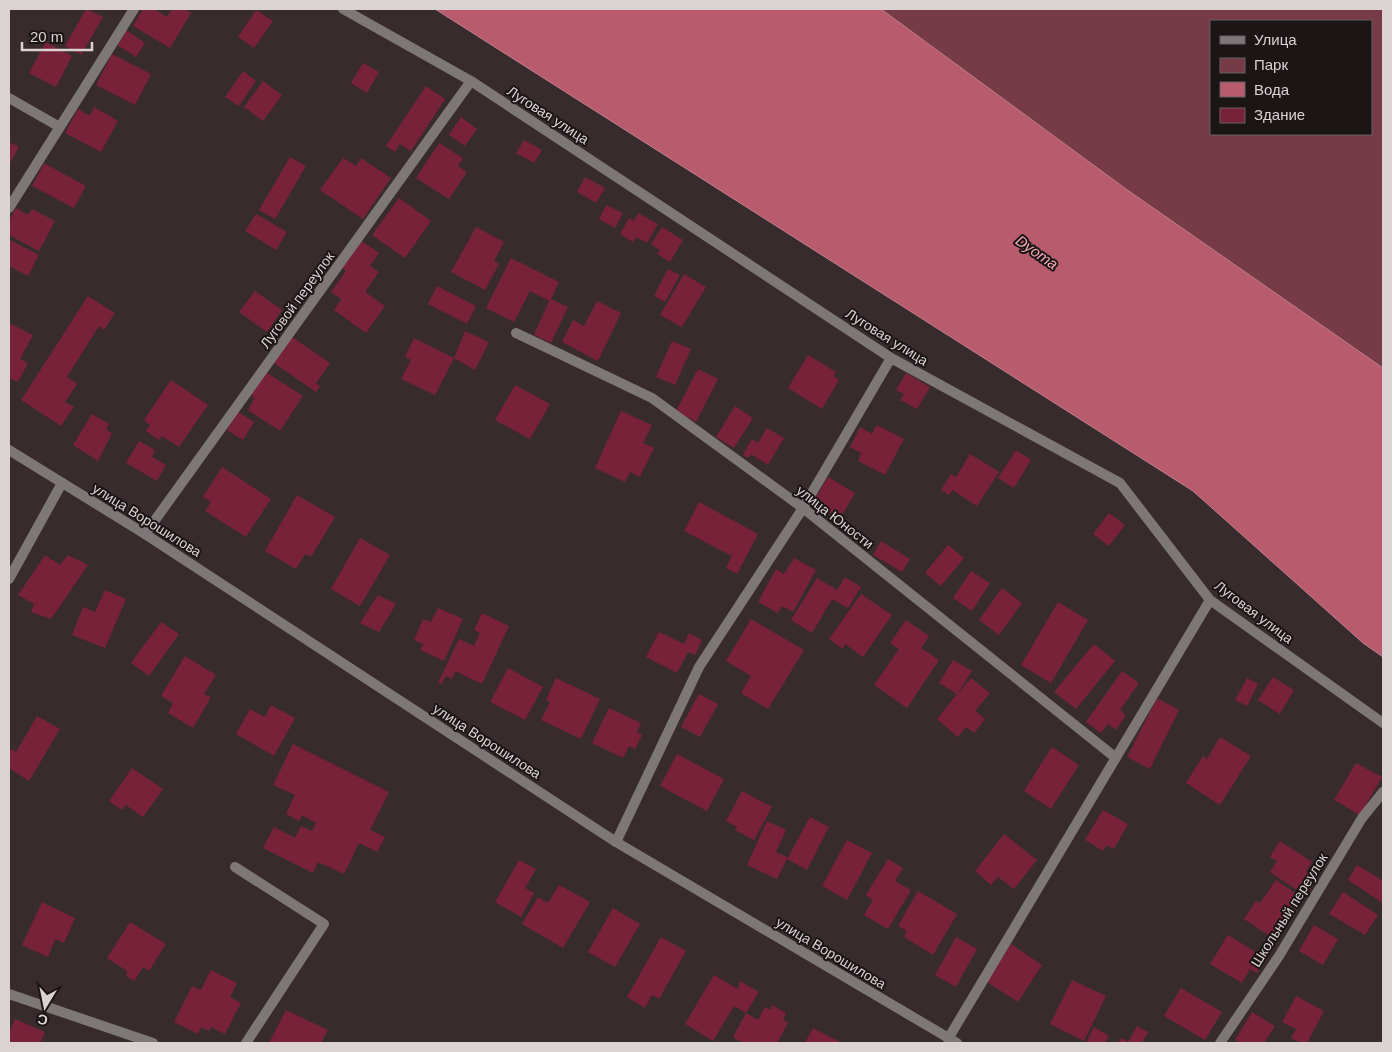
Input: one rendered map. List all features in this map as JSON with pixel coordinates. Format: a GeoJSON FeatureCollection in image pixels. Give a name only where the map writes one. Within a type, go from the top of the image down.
{"type":"FeatureCollection","features":[{"type":"Feature","properties":{"kind":"street"},"geometry":{"type":"LineString","coordinates":[[9,208],[58,126],[134,9]]}},
{"type":"Feature","properties":{"kind":"street","name":"Луговая улица"},"geometry":{"type":"LineString","coordinates":[[343,9],[471,81],[891,358],[1120,483],[1210,600],[1383,723]]}},
{"type":"Feature","properties":{"kind":"street","name":"Луговой переулок"},"geometry":{"type":"LineString","coordinates":[[145,534],[471,81]]}},
{"type":"Feature","properties":{"kind":"street"},"geometry":{"type":"LineString","coordinates":[[9,98],[58,126]]}},
{"type":"Feature","properties":{"kind":"street","name":"улица Юности"},"geometry":{"type":"LineString","coordinates":[[516,333],[652,398],[803,508],[1116,758]]}},
{"type":"Feature","properties":{"kind":"street"},"geometry":{"type":"LineString","coordinates":[[616,842],[698,667],[803,508],[891,358]]}},
{"type":"Feature","properties":{"kind":"street","name":"улица Ворошилова"},"geometry":{"type":"LineString","coordinates":[[9,450],[145,534],[616,842],[957,1043]]}},
{"type":"Feature","properties":{"kind":"street"},"geometry":{"type":"LineString","coordinates":[[9,579],[62,483]]}},
{"type":"Feature","properties":{"kind":"street"},"geometry":{"type":"LineString","coordinates":[[948,1038],[1210,600]]}},
{"type":"Feature","properties":{"kind":"street","name":"Школьный переулок"},"geometry":{"type":"LineString","coordinates":[[1220,1043],[1279,956],[1362,818],[1383,792]]}},
{"type":"Feature","properties":{"kind":"street"},"geometry":{"type":"LineString","coordinates":[[235,867],[324,924],[246,1043]]}},
{"type":"Feature","properties":{"kind":"street"},"geometry":{"type":"LineString","coordinates":[[9,994],[153,1043]]}},
{"type":"Feature","properties":{"kind":"green space"},"geometry":{"type":"Polygon","coordinates":[[[881,9],[1383,9],[1383,368],[1126,189],[881,9]]]}},
{"type":"Feature","properties":{"kind":"water","name":"Dyoma"},"geometry":{"type":"Polygon","coordinates":[[[435,9],[881,9],[1126,189],[1383,368],[1383,657],[1363,643],[1193,491],[435,9]]]}},
{"type":"Feature","properties":{"kind":"building"},"geometry":{"type":"Polygon","coordinates":[[[86,9],[103,17],[81,55],[65,46],[86,9]]]}},
{"type":"Feature","properties":{"kind":"building"},"geometry":{"type":"Polygon","coordinates":[[[143,9],[154,9],[167,17],[172,9],[185,9],[191,13],[170,48],[133,26],[143,9]]]}},
{"type":"Feature","properties":{"kind":"building"},"geometry":{"type":"Polygon","coordinates":[[[256,10],[273,21],[254,48],[238,37],[256,10]]]}},
{"type":"Feature","properties":{"kind":"building"},"geometry":{"type":"Polygon","coordinates":[[[126,30],[145,43],[136,57],[117,45],[126,30]]]}},
{"type":"Feature","properties":{"kind":"building"},"geometry":{"type":"Polygon","coordinates":[[[46,42],[72,56],[56,87],[29,73],[46,42]]]}},
{"type":"Feature","properties":{"kind":"building"},"geometry":{"type":"Polygon","coordinates":[[[112,54],[151,74],[135,105],[96,85],[112,54]]]}},
{"type":"Feature","properties":{"kind":"building"},"geometry":{"type":"Polygon","coordinates":[[[363,63],[379,72],[367,93],[351,83],[363,63]]]}},
{"type":"Feature","properties":{"kind":"building"},"geometry":{"type":"Polygon","coordinates":[[[243,71],[256,81],[239,106],[225,97],[243,71]]]}},
{"type":"Feature","properties":{"kind":"building"},"geometry":{"type":"Polygon","coordinates":[[[263,81],[282,95],[263,121],[244,107],[263,81]]]}},
{"type":"Feature","properties":{"kind":"building"},"geometry":{"type":"Polygon","coordinates":[[[426,86],[445,99],[411,151],[400,144],[395,152],[386,146],[426,86]]]}},
{"type":"Feature","properties":{"kind":"building"},"geometry":{"type":"Polygon","coordinates":[[[94,107],[118,121],[101,152],[65,133],[78,109],[90,116],[94,107]]]}},
{"type":"Feature","properties":{"kind":"building"},"geometry":{"type":"Polygon","coordinates":[[[461,117],[477,129],[465,146],[449,135],[461,117]]]}},
{"type":"Feature","properties":{"kind":"building"},"geometry":{"type":"Polygon","coordinates":[[[524,140],[542,150],[534,163],[516,153],[524,140]]]}},
{"type":"Feature","properties":{"kind":"building"},"geometry":{"type":"Polygon","coordinates":[[[9,142],[19,147],[9,165],[9,142]]]}},
{"type":"Feature","properties":{"kind":"building"},"geometry":{"type":"Polygon","coordinates":[[[439,143],[463,158],[458,166],[467,172],[449,199],[416,178],[439,143]]]}},
{"type":"Feature","properties":{"kind":"building"},"geometry":{"type":"Polygon","coordinates":[[[290,157],[306,166],[275,219],[259,210],[290,157]]]}},
{"type":"Feature","properties":{"kind":"building"},"geometry":{"type":"Polygon","coordinates":[[[343,158],[356,166],[361,158],[391,178],[363,219],[320,190],[343,158]]]}},
{"type":"Feature","properties":{"kind":"building"},"geometry":{"type":"Polygon","coordinates":[[[44,163],[86,186],[74,208],[32,186],[44,163]]]}},
{"type":"Feature","properties":{"kind":"building"},"geometry":{"type":"Polygon","coordinates":[[[585,177],[605,188],[596,203],[577,192],[585,177]]]}},
{"type":"Feature","properties":{"kind":"building"},"geometry":{"type":"Polygon","coordinates":[[[399,198],[431,221],[405,258],[372,235],[399,198]]]}},
{"type":"Feature","properties":{"kind":"building"},"geometry":{"type":"Polygon","coordinates":[[[606,205],[623,213],[615,228],[599,219],[606,205]]]}},
{"type":"Feature","properties":{"kind":"building"},"geometry":{"type":"Polygon","coordinates":[[[16,208],[28,215],[32,209],[55,221],[39,251],[9,235],[9,221],[16,208]]]}},
{"type":"Feature","properties":{"kind":"building"},"geometry":{"type":"Polygon","coordinates":[[[638,213],[658,224],[647,243],[636,237],[633,242],[620,234],[629,218],[634,221],[638,213]]]}},
{"type":"Feature","properties":{"kind":"building"},"geometry":{"type":"Polygon","coordinates":[[[256,214],[287,232],[276,250],[245,231],[256,214]]]}},
{"type":"Feature","properties":{"kind":"building"},"geometry":{"type":"Polygon","coordinates":[[[476,227],[504,242],[494,261],[499,264],[485,290],[451,272],[476,227]]]}},
{"type":"Feature","properties":{"kind":"building"},"geometry":{"type":"Polygon","coordinates":[[[662,227],[683,240],[670,262],[657,254],[660,250],[651,244],[662,227]]]}},
{"type":"Feature","properties":{"kind":"building"},"geometry":{"type":"Polygon","coordinates":[[[10,240],[39,255],[28,276],[9,266],[10,240]]]}},
{"type":"Feature","properties":{"kind":"building"},"geometry":{"type":"Polygon","coordinates":[[[360,240],[379,253],[370,266],[379,272],[365,292],[385,306],[366,333],[334,310],[341,299],[331,292],[346,271],[341,267],[360,240]]]}},
{"type":"Feature","properties":{"kind":"building"},"geometry":{"type":"Polygon","coordinates":[[[511,258],[559,282],[551,299],[568,307],[551,343],[534,335],[549,301],[530,291],[514,322],[486,308],[511,258]]]}},
{"type":"Feature","properties":{"kind":"building"},"geometry":{"type":"Polygon","coordinates":[[[668,269],[680,275],[665,302],[654,296],[668,269]]]}},
{"type":"Feature","properties":{"kind":"building"},"geometry":{"type":"Polygon","coordinates":[[[684,274],[706,287],[682,327],[660,315],[684,274]]]}},
{"type":"Feature","properties":{"kind":"building"},"geometry":{"type":"Polygon","coordinates":[[[437,286],[476,306],[467,324],[428,304],[437,286]]]}},
{"type":"Feature","properties":{"kind":"building"},"geometry":{"type":"Polygon","coordinates":[[[255,291],[282,310],[267,332],[239,312],[255,291]]]}},
{"type":"Feature","properties":{"kind":"building"},"geometry":{"type":"Polygon","coordinates":[[[88,296],[115,313],[104,330],[99,326],[67,377],[77,384],[65,402],[74,407],[61,426],[21,400],[88,296]]]}},
{"type":"Feature","properties":{"kind":"building"},"geometry":{"type":"Polygon","coordinates":[[[597,301],[621,313],[598,361],[562,342],[573,320],[584,326],[597,301]]]}},
{"type":"Feature","properties":{"kind":"building"},"geometry":{"type":"Polygon","coordinates":[[[9,323],[33,335],[20,359],[28,363],[18,382],[9,378],[9,323]]]}},
{"type":"Feature","properties":{"kind":"building"},"geometry":{"type":"Polygon","coordinates":[[[465,331],[489,342],[475,370],[454,358],[465,331]]]}},
{"type":"Feature","properties":{"kind":"building"},"geometry":{"type":"Polygon","coordinates":[[[292,337],[330,363],[316,383],[320,386],[316,392],[274,363],[292,337]]]}},
{"type":"Feature","properties":{"kind":"building"},"geometry":{"type":"Polygon","coordinates":[[[414,338],[454,358],[435,395],[401,379],[411,360],[405,357],[414,338]]]}},
{"type":"Feature","properties":{"kind":"building"},"geometry":{"type":"Polygon","coordinates":[[[672,341],[691,349],[675,385],[656,377],[672,341]]]}},
{"type":"Feature","properties":{"kind":"building"},"geometry":{"type":"Polygon","coordinates":[[[808,355],[836,372],[833,376],[839,380],[822,409],[788,388],[808,355]]]}},
{"type":"Feature","properties":{"kind":"building"},"geometry":{"type":"Polygon","coordinates":[[[698,369],[718,379],[696,422],[676,411],[698,369]]]}},
{"type":"Feature","properties":{"kind":"building"},"geometry":{"type":"Polygon","coordinates":[[[266,372],[303,396],[280,431],[248,410],[254,399],[251,394],[266,372]]]}},
{"type":"Feature","properties":{"kind":"building"},"geometry":{"type":"Polygon","coordinates":[[[906,373],[930,387],[917,409],[900,400],[904,394],[896,390],[906,373]]]}},
{"type":"Feature","properties":{"kind":"building"},"geometry":{"type":"Polygon","coordinates":[[[171,380],[208,405],[179,447],[162,436],[159,440],[146,431],[150,425],[144,420],[171,380]]]}},
{"type":"Feature","properties":{"kind":"building"},"geometry":{"type":"Polygon","coordinates":[[[515,385],[550,404],[530,439],[495,420],[515,385]]]}},
{"type":"Feature","properties":{"kind":"building"},"geometry":{"type":"Polygon","coordinates":[[[735,406],[753,418],[734,448],[716,437],[735,406]]]}},
{"type":"Feature","properties":{"kind":"building"},"geometry":{"type":"Polygon","coordinates":[[[621,411],[652,425],[643,443],[654,448],[640,477],[630,472],[625,482],[595,468],[621,411]]]}},
{"type":"Feature","properties":{"kind":"building"},"geometry":{"type":"Polygon","coordinates":[[[238,412],[254,422],[243,440],[227,430],[238,412]]]}},
{"type":"Feature","properties":{"kind":"building"},"geometry":{"type":"Polygon","coordinates":[[[92,414],[109,424],[106,430],[112,433],[98,461],[73,445],[92,414]]]}},
{"type":"Feature","properties":{"kind":"building"},"geometry":{"type":"Polygon","coordinates":[[[877,425],[904,439],[885,475],[858,461],[861,453],[850,447],[860,427],[872,434],[877,425]]]}},
{"type":"Feature","properties":{"kind":"building"},"geometry":{"type":"Polygon","coordinates":[[[767,428],[784,438],[768,465],[751,454],[748,458],[743,455],[752,439],[758,443],[767,428]]]}},
{"type":"Feature","properties":{"kind":"building"},"geometry":{"type":"Polygon","coordinates":[[[139,441],[155,450],[152,457],[166,465],[157,481],[126,463],[139,441]]]}},
{"type":"Feature","properties":{"kind":"building"},"geometry":{"type":"Polygon","coordinates":[[[1016,450],[1031,460],[1014,488],[998,478],[1016,450]]]}},
{"type":"Feature","properties":{"kind":"building"},"geometry":{"type":"Polygon","coordinates":[[[970,454],[999,472],[977,506],[952,490],[949,495],[941,490],[951,474],[956,477],[970,454]]]}},
{"type":"Feature","properties":{"kind":"building"},"geometry":{"type":"Polygon","coordinates":[[[222,467],[271,499],[246,537],[205,511],[211,502],[203,497],[222,467]]]}},
{"type":"Feature","properties":{"kind":"building"},"geometry":{"type":"Polygon","coordinates":[[[828,477],[855,493],[840,519],[813,502],[828,477]]]}},
{"type":"Feature","properties":{"kind":"building"},"geometry":{"type":"Polygon","coordinates":[[[297,495],[335,517],[311,557],[305,554],[296,569],[265,551],[297,495]]]}},
{"type":"Feature","properties":{"kind":"building"},"geometry":{"type":"Polygon","coordinates":[[[699,502],[758,534],[737,574],[726,568],[732,556],[684,531],[699,502]]]}},
{"type":"Feature","properties":{"kind":"building"},"geometry":{"type":"Polygon","coordinates":[[[1109,513],[1125,525],[1109,546],[1093,534],[1109,513]]]}},
{"type":"Feature","properties":{"kind":"building"},"geometry":{"type":"Polygon","coordinates":[[[360,538],[390,555],[360,606],[331,589],[360,538]]]}},
{"type":"Feature","properties":{"kind":"building"},"geometry":{"type":"Polygon","coordinates":[[[881,541],[910,559],[902,572],[873,555],[881,541]]]}},
{"type":"Feature","properties":{"kind":"building"},"geometry":{"type":"Polygon","coordinates":[[[948,545],[964,558],[941,586],[925,573],[948,545]]]}},
{"type":"Feature","properties":{"kind":"building"},"geometry":{"type":"Polygon","coordinates":[[[45,555],[60,565],[68,555],[88,565],[51,619],[31,612],[34,604],[18,595],[45,555]]]}},
{"type":"Feature","properties":{"kind":"building"},"geometry":{"type":"Polygon","coordinates":[[[794,558],[816,570],[793,612],[782,606],[778,613],[758,602],[776,569],[784,574],[794,558]]]}},
{"type":"Feature","properties":{"kind":"building"},"geometry":{"type":"Polygon","coordinates":[[[971,571],[990,583],[972,611],[953,598],[971,571]]]}},
{"type":"Feature","properties":{"kind":"building"},"geometry":{"type":"Polygon","coordinates":[[[845,577],[861,587],[848,608],[832,599],[812,633],[791,620],[817,578],[837,590],[845,577]]]}},
{"type":"Feature","properties":{"kind":"building"},"geometry":{"type":"Polygon","coordinates":[[[1002,588],[1022,603],[999,635],[979,620],[1002,588]]]}},
{"type":"Feature","properties":{"kind":"building"},"geometry":{"type":"Polygon","coordinates":[[[105,590],[126,599],[105,648],[72,635],[83,607],[95,612],[105,590]]]}},
{"type":"Feature","properties":{"kind":"building"},"geometry":{"type":"Polygon","coordinates":[[[861,594],[892,615],[863,657],[845,644],[843,649],[829,639],[861,594]]]}},
{"type":"Feature","properties":{"kind":"building"},"geometry":{"type":"Polygon","coordinates":[[[378,595],[396,604],[379,632],[360,623],[378,595]]]}},
{"type":"Feature","properties":{"kind":"building"},"geometry":{"type":"Polygon","coordinates":[[[1058,602],[1088,620],[1051,683],[1021,665],[1058,602]]]}},
{"type":"Feature","properties":{"kind":"building"},"geometry":{"type":"Polygon","coordinates":[[[438,608],[463,619],[444,661],[420,650],[423,644],[414,640],[423,619],[431,622],[438,608]]]}},
{"type":"Feature","properties":{"kind":"building"},"geometry":{"type":"Polygon","coordinates":[[[482,613],[509,626],[482,684],[455,671],[452,679],[446,676],[441,684],[438,683],[459,639],[474,646],[480,633],[474,630],[482,613]]]}},
{"type":"Feature","properties":{"kind":"building"},"geometry":{"type":"Polygon","coordinates":[[[751,619],[804,650],[768,709],[741,693],[751,676],[726,661],[751,619]]]}},
{"type":"Feature","properties":{"kind":"building"},"geometry":{"type":"Polygon","coordinates":[[[906,620],[929,636],[921,648],[939,660],[907,708],[874,685],[899,649],[890,643],[906,620]]]}},
{"type":"Feature","properties":{"kind":"building"},"geometry":{"type":"Polygon","coordinates":[[[161,622],[179,634],[149,676],[131,663],[161,622]]]}},
{"type":"Feature","properties":{"kind":"building"},"geometry":{"type":"Polygon","coordinates":[[[659,632],[684,644],[689,633],[702,640],[695,655],[688,652],[677,673],[646,657],[659,632]]]}},
{"type":"Feature","properties":{"kind":"building"},"geometry":{"type":"Polygon","coordinates":[[[1094,644],[1115,661],[1076,709],[1054,692],[1094,644]]]}},
{"type":"Feature","properties":{"kind":"building"},"geometry":{"type":"Polygon","coordinates":[[[185,656],[216,675],[204,694],[211,697],[193,728],[168,713],[173,703],[161,696],[185,656]]]}},
{"type":"Feature","properties":{"kind":"building"},"geometry":{"type":"Polygon","coordinates":[[[953,660],[972,671],[957,694],[939,683],[953,660]]]}},
{"type":"Feature","properties":{"kind":"building"},"geometry":{"type":"Polygon","coordinates":[[[508,668],[543,687],[525,720],[490,702],[508,668]]]}},
{"type":"Feature","properties":{"kind":"building"},"geometry":{"type":"Polygon","coordinates":[[[1122,671],[1139,683],[1120,710],[1126,715],[1116,730],[1108,724],[1101,733],[1086,722],[1122,671]]]}},
{"type":"Feature","properties":{"kind":"building"},"geometry":{"type":"Polygon","coordinates":[[[1273,677],[1294,690],[1280,714],[1258,700],[1273,677]]]}},
{"type":"Feature","properties":{"kind":"building"},"geometry":{"type":"Polygon","coordinates":[[[556,678],[600,699],[581,739],[541,720],[550,702],[546,700],[556,678]]]}},
{"type":"Feature","properties":{"kind":"building"},"geometry":{"type":"Polygon","coordinates":[[[971,678],[990,693],[975,711],[985,719],[974,733],[966,727],[958,737],[937,719],[971,678]]]}},
{"type":"Feature","properties":{"kind":"building"},"geometry":{"type":"Polygon","coordinates":[[[1247,678],[1258,684],[1247,706],[1235,700],[1247,678]]]}},
{"type":"Feature","properties":{"kind":"building"},"geometry":{"type":"Polygon","coordinates":[[[699,694],[718,704],[700,737],[681,727],[699,694]]]}},
{"type":"Feature","properties":{"kind":"building"},"geometry":{"type":"Polygon","coordinates":[[[1157,698],[1179,710],[1150,769],[1127,757],[1157,698]]]}},
{"type":"Feature","properties":{"kind":"building"},"geometry":{"type":"Polygon","coordinates":[[[271,705],[295,718],[274,756],[236,734],[250,709],[265,717],[271,705]]]}},
{"type":"Feature","properties":{"kind":"building"},"geometry":{"type":"Polygon","coordinates":[[[609,708],[641,723],[637,732],[642,735],[635,749],[629,746],[623,758],[592,743],[609,708]]]}},
{"type":"Feature","properties":{"kind":"building"},"geometry":{"type":"Polygon","coordinates":[[[37,716],[60,729],[29,781],[9,768],[9,754],[11,749],[16,752],[37,716]]]}},
{"type":"Feature","properties":{"kind":"building"},"geometry":{"type":"Polygon","coordinates":[[[1220,737],[1251,756],[1220,805],[1186,783],[1203,756],[1207,759],[1220,737]]]}},
{"type":"Feature","properties":{"kind":"building"},"geometry":{"type":"Polygon","coordinates":[[[293,744],[389,792],[370,830],[385,837],[377,852],[359,843],[344,874],[318,862],[313,873],[263,848],[274,827],[295,838],[301,826],[312,831],[316,823],[302,815],[299,821],[286,814],[295,795],[273,785],[293,744]]]}},
{"type":"Feature","properties":{"kind":"building"},"geometry":{"type":"Polygon","coordinates":[[[1052,747],[1079,765],[1051,809],[1024,791],[1052,747]]]}},
{"type":"Feature","properties":{"kind":"building"},"geometry":{"type":"Polygon","coordinates":[[[677,754],[724,779],[707,811],[660,786],[677,754]]]}},
{"type":"Feature","properties":{"kind":"building"},"geometry":{"type":"Polygon","coordinates":[[[1356,763],[1382,777],[1360,815],[1334,800],[1356,763]]]}},
{"type":"Feature","properties":{"kind":"building"},"geometry":{"type":"Polygon","coordinates":[[[132,768],[163,789],[143,817],[126,805],[122,810],[109,801],[132,768]]]}},
{"type":"Feature","properties":{"kind":"building"},"geometry":{"type":"Polygon","coordinates":[[[742,791],[772,807],[754,840],[735,830],[737,827],[726,821],[742,791]]]}},
{"type":"Feature","properties":{"kind":"building"},"geometry":{"type":"Polygon","coordinates":[[[1103,810],[1128,824],[1114,849],[1107,845],[1103,851],[1085,840],[1103,810]]]}},
{"type":"Feature","properties":{"kind":"building"},"geometry":{"type":"Polygon","coordinates":[[[810,817],[829,827],[807,870],[787,859],[810,817]]]}},
{"type":"Feature","properties":{"kind":"building"},"geometry":{"type":"Polygon","coordinates":[[[767,821],[786,830],[776,852],[787,857],[787,859],[777,879],[747,865],[767,821]]]}},
{"type":"Feature","properties":{"kind":"building"},"geometry":{"type":"Polygon","coordinates":[[[1004,834],[1037,860],[1014,889],[998,877],[991,885],[975,871],[1004,834]]]}},
{"type":"Feature","properties":{"kind":"building"},"geometry":{"type":"Polygon","coordinates":[[[847,840],[872,853],[847,900],[822,886],[847,840]]]}},
{"type":"Feature","properties":{"kind":"building"},"geometry":{"type":"Polygon","coordinates":[[[1280,841],[1312,862],[1306,871],[1317,878],[1306,896],[1270,872],[1277,861],[1270,857],[1280,841]]]}},
{"type":"Feature","properties":{"kind":"building"},"geometry":{"type":"Polygon","coordinates":[[[888,859],[903,868],[895,881],[911,890],[888,929],[864,915],[873,900],[866,895],[888,859]]]}},
{"type":"Feature","properties":{"kind":"building"},"geometry":{"type":"Polygon","coordinates":[[[519,860],[536,869],[525,888],[534,893],[521,917],[495,902],[519,860]]]}},
{"type":"Feature","properties":{"kind":"building"},"geometry":{"type":"Polygon","coordinates":[[[1357,865],[1383,881],[1383,903],[1348,880],[1357,865]]]}},
{"type":"Feature","properties":{"kind":"building"},"geometry":{"type":"Polygon","coordinates":[[[1276,880],[1298,895],[1283,917],[1287,920],[1274,939],[1244,919],[1256,901],[1260,903],[1276,880]]]}},
{"type":"Feature","properties":{"kind":"building"},"geometry":{"type":"Polygon","coordinates":[[[559,885],[590,902],[563,948],[522,924],[538,897],[548,903],[559,885]]]}},
{"type":"Feature","properties":{"kind":"building"},"geometry":{"type":"Polygon","coordinates":[[[918,891],[957,914],[933,955],[904,937],[907,931],[898,926],[918,891]]]}},
{"type":"Feature","properties":{"kind":"building"},"geometry":{"type":"Polygon","coordinates":[[[1343,892],[1378,915],[1365,935],[1329,914],[1343,892]]]}},
{"type":"Feature","properties":{"kind":"building"},"geometry":{"type":"Polygon","coordinates":[[[42,902],[75,918],[64,943],[55,939],[48,957],[22,945],[42,902]]]}},
{"type":"Feature","properties":{"kind":"building"},"geometry":{"type":"Polygon","coordinates":[[[613,908],[640,924],[615,967],[588,952],[613,908]]]}},
{"type":"Feature","properties":{"kind":"building"},"geometry":{"type":"Polygon","coordinates":[[[130,922],[166,944],[149,971],[143,967],[134,981],[126,976],[127,971],[107,958],[130,922]]]}},
{"type":"Feature","properties":{"kind":"building"},"geometry":{"type":"Polygon","coordinates":[[[1314,925],[1338,939],[1323,965],[1299,951],[1314,925]]]}},
{"type":"Feature","properties":{"kind":"building"},"geometry":{"type":"Polygon","coordinates":[[[1228,935],[1267,959],[1257,973],[1250,969],[1242,983],[1210,964],[1228,935]]]}},
{"type":"Feature","properties":{"kind":"building"},"geometry":{"type":"Polygon","coordinates":[[[661,937],[686,951],[659,999],[652,995],[645,1008],[627,997],[661,937]]]}},
{"type":"Feature","properties":{"kind":"building"},"geometry":{"type":"Polygon","coordinates":[[[956,937],[977,949],[956,987],[935,975],[956,937]]]}},
{"type":"Feature","properties":{"kind":"building"},"geometry":{"type":"Polygon","coordinates":[[[1011,944],[1042,965],[1018,1002],[987,982],[1011,944]]]}},
{"type":"Feature","properties":{"kind":"building"},"geometry":{"type":"Polygon","coordinates":[[[211,970],[237,983],[230,997],[241,1003],[225,1034],[211,1027],[209,1031],[201,1027],[198,1034],[174,1022],[192,986],[201,990],[211,970]]]}},
{"type":"Feature","properties":{"kind":"building"},"geometry":{"type":"Polygon","coordinates":[[[714,975],[738,989],[740,981],[759,992],[746,1013],[734,1006],[713,1041],[685,1024],[714,975]]]}},
{"type":"Feature","properties":{"kind":"building"},"geometry":{"type":"Polygon","coordinates":[[[1072,980],[1106,996],[1084,1041],[1050,1024],[1072,980]]]}},
{"type":"Feature","properties":{"kind":"building"},"geometry":{"type":"Polygon","coordinates":[[[1181,988],[1222,1012],[1205,1040],[1164,1016],[1181,988]]]}},
{"type":"Feature","properties":{"kind":"building"},"geometry":{"type":"Polygon","coordinates":[[[1296,996],[1324,1011],[1307,1043],[1301,1043],[1291,1038],[1296,1029],[1282,1022],[1296,996]]]}},
{"type":"Feature","properties":{"kind":"building"},"geometry":{"type":"Polygon","coordinates":[[[772,1005],[786,1013],[783,1020],[788,1023],[777,1043],[743,1043],[733,1037],[746,1013],[758,1020],[765,1007],[771,1010],[772,1005]]]}},
{"type":"Feature","properties":{"kind":"building"},"geometry":{"type":"Polygon","coordinates":[[[286,1010],[328,1030],[321,1043],[269,1043],[286,1010]]]}},
{"type":"Feature","properties":{"kind":"building"},"geometry":{"type":"Polygon","coordinates":[[[1252,1012],[1275,1026],[1264,1043],[1241,1043],[1235,1040],[1252,1012]]]}},
{"type":"Feature","properties":{"kind":"building"},"geometry":{"type":"Polygon","coordinates":[[[15,1019],[45,1032],[40,1043],[9,1043],[9,1033],[15,1019]]]}},
{"type":"Feature","properties":{"kind":"building"},"geometry":{"type":"Polygon","coordinates":[[[1137,1026],[1148,1032],[1142,1043],[1118,1043],[1121,1038],[1128,1042],[1137,1026]]]}},
{"type":"Feature","properties":{"kind":"building"},"geometry":{"type":"Polygon","coordinates":[[[1094,1027],[1109,1036],[1105,1043],[1086,1043],[1094,1027]]]}},
{"type":"Feature","properties":{"kind":"building"},"geometry":{"type":"Polygon","coordinates":[[[813,1028],[842,1043],[805,1043],[813,1028]]]}}]}
